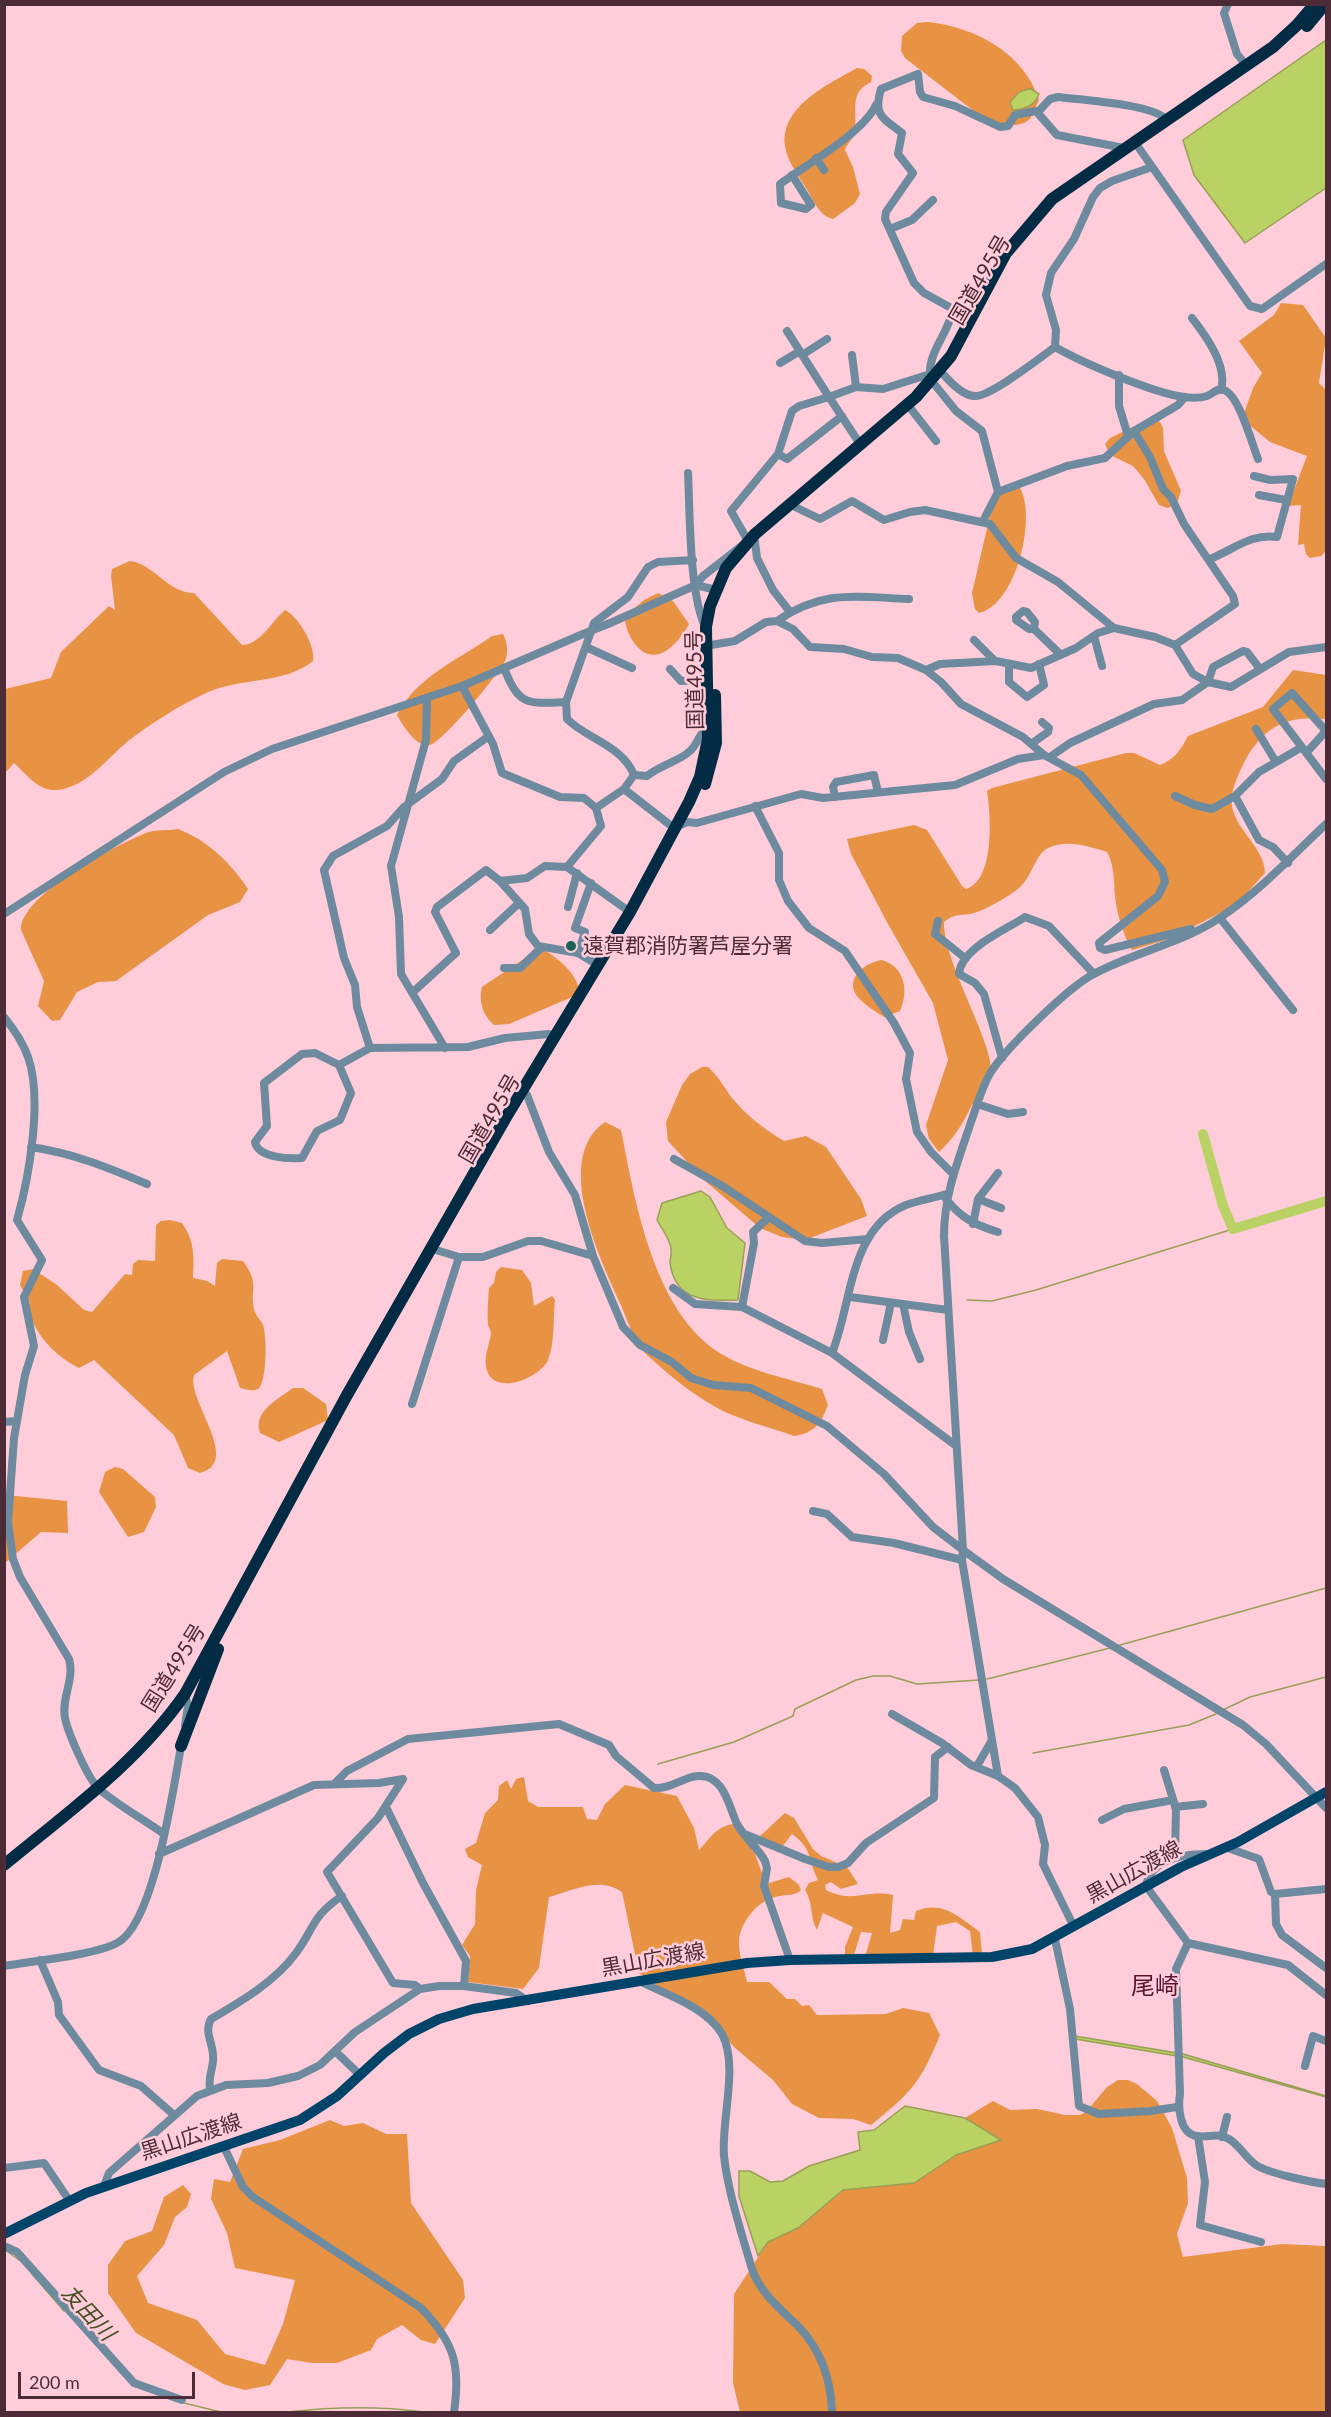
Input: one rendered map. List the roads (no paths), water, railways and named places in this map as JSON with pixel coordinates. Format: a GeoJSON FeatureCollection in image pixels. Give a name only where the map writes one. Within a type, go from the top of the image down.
{"type":"FeatureCollection","features":[{"type":"Feature","properties":{"kind":"highway","name":"国道495号"},"geometry":{"type":"LineString","coordinates":[[1132,146],[1166,119],[1281,40],[1315,4]]}},
{"type":"Feature","properties":{"kind":"highway","name":"国道495号"},"geometry":{"type":"LineString","coordinates":[[792,506],[911,409],[936,378],[962,339],[1006,253],[1052,199],[1276,54],[1302,32],[1325,4]]}},
{"type":"Feature","properties":{"kind":"highway","name":"国道495号"},"geometry":{"type":"LineString","coordinates":[[320,1447],[333,1431],[436,1250],[687,822],[711,769],[716,743],[706,630],[716,590],[726,568],[752,541],[936,378]]}},
{"type":"Feature","properties":{"kind":"highway","name":"国道495号"},"geometry":{"type":"LineString","coordinates":[[4,1865],[97,1788],[163,1724],[185,1694],[432,1245],[630,912],[700,777],[708,728],[709,645],[716,604],[722,588],[752,541]]}},
{"type":"Feature","properties":{"kind":"highway"},"geometry":{"type":"LineString","coordinates":[[181,1746],[227,1630],[231,1611]]}},
{"type":"Feature","properties":{"kind":"highway"},"geometry":{"type":"LineString","coordinates":[[163,1724],[180,1715],[184,1725]]}},
{"type":"Feature","properties":{"kind":"main road","name":"黒山広渡線"},"geometry":{"type":"LineString","coordinates":[[4,2234],[69,2200],[104,2186],[224,2147],[307,2116],[337,2096],[400,2040],[426,2025],[473,2009],[643,1983],[747,1963],[790,1960],[992,1957],[1032,1949],[1055,1939],[1146,1886],[1322,1795]]}},
{"type":"Feature","properties":{"kind":"street"},"geometry":{"type":"LineString","coordinates":[[1228,4],[1224,13],[1238,54],[1246,65]]}},
{"type":"Feature","properties":{"kind":"street"},"geometry":{"type":"LineString","coordinates":[[792,175],[862,126],[876,105],[881,89],[918,74],[920,92],[923,97],[955,106],[1000,127],[1008,126],[1015,115],[1024,111],[1039,111],[1050,99],[1058,97],[1141,108],[1166,119]]}},
{"type":"Feature","properties":{"kind":"street"},"geometry":{"type":"LineString","coordinates":[[876,105],[882,117],[902,133],[898,154],[913,173],[886,212],[885,219],[914,283],[924,293],[953,309],[943,338],[930,362],[936,378],[957,411],[982,431],[998,492]]}},
{"type":"Feature","properties":{"kind":"street"},"geometry":{"type":"LineString","coordinates":[[1039,111],[1047,125],[1057,135],[1132,146],[1152,167],[1250,306],[1262,309],[1326,264]]}},
{"type":"Feature","properties":{"kind":"street"},"geometry":{"type":"LineString","coordinates":[[816,158],[824,170]]}},
{"type":"Feature","properties":{"kind":"street"},"geometry":{"type":"LineString","coordinates":[[790,612],[773,590],[757,558],[752,541],[731,511],[778,454],[792,411],[799,406],[856,387],[883,389],[936,378],[967,394],[980,395],[1032,365],[1055,347],[1056,330],[1046,295],[1051,273],[1074,239],[1093,197],[1100,188],[1112,181],[1152,167]]}},
{"type":"Feature","properties":{"kind":"street"},"geometry":{"type":"LineString","coordinates":[[891,229],[912,220],[933,200]]}},
{"type":"Feature","properties":{"kind":"street"},"geometry":{"type":"LineString","coordinates":[[1192,318],[1214,347],[1224,381],[1221,390]]}},
{"type":"Feature","properties":{"kind":"street"},"geometry":{"type":"LineString","coordinates":[[787,331],[860,444]]}},
{"type":"Feature","properties":{"kind":"street"},"geometry":{"type":"LineString","coordinates":[[780,363],[827,339]]}},
{"type":"Feature","properties":{"kind":"street"},"geometry":{"type":"LineString","coordinates":[[1055,347],[1142,385],[1185,397],[1207,396],[1221,390],[1232,395],[1258,459]]}},
{"type":"Feature","properties":{"kind":"street"},"geometry":{"type":"LineString","coordinates":[[852,355],[856,387]]}},
{"type":"Feature","properties":{"kind":"street"},"geometry":{"type":"LineString","coordinates":[[1119,375],[1119,406],[1131,434],[1150,457],[1163,489],[1171,497],[1184,524],[1210,559],[1233,596],[1235,604],[1175,645]]}},
{"type":"Feature","properties":{"kind":"street"},"geometry":{"type":"LineString","coordinates":[[983,521],[998,492],[1067,466],[1105,458],[1131,434],[1178,405],[1185,397]]}},
{"type":"Feature","properties":{"kind":"street"},"geometry":{"type":"LineString","coordinates":[[911,409],[936,441]]}},
{"type":"Feature","properties":{"kind":"street"},"geometry":{"type":"LineString","coordinates":[[778,454],[787,459],[842,416]]}},
{"type":"Feature","properties":{"kind":"street"},"geometry":{"type":"LineString","coordinates":[[688,473],[693,560],[700,618],[706,630]]}},
{"type":"Feature","properties":{"kind":"street"},"geometry":{"type":"LineString","coordinates":[[1210,559],[1244,541],[1265,535],[1277,537],[1293,479],[1270,480],[1254,476]]}},
{"type":"Feature","properties":{"kind":"street"},"geometry":{"type":"LineString","coordinates":[[1259,495],[1287,500]]}},
{"type":"Feature","properties":{"kind":"street"},"geometry":{"type":"LineString","coordinates":[[792,506],[820,519],[852,501],[884,520],[909,512],[925,510],[983,521],[997,529],[1016,558],[1058,582],[1114,628],[1155,637],[1175,645],[1193,674],[1208,682],[1231,687],[1288,652],[1326,647]]}},
{"type":"Feature","properties":{"kind":"street"},"geometry":{"type":"LineString","coordinates":[[4,914],[224,772],[272,749],[462,687],[608,624],[696,585],[703,576],[752,541]]}},
{"type":"Feature","properties":{"kind":"street"},"geometry":{"type":"LineString","coordinates":[[596,808],[624,789],[633,775],[631,768],[605,742],[585,733],[567,719],[566,702],[594,623],[628,597],[648,567],[658,562],[693,560]]}},
{"type":"Feature","properties":{"kind":"street"},"geometry":{"type":"LineString","coordinates":[[696,585],[716,590]]}},
{"type":"Feature","properties":{"kind":"street"},"geometry":{"type":"LineString","coordinates":[[709,645],[735,641],[766,622],[777,621],[790,612],[834,596],[909,599]]}},
{"type":"Feature","properties":{"kind":"street"},"geometry":{"type":"LineString","coordinates":[[777,621],[794,629],[810,647],[844,649],[873,657],[898,658],[926,670],[941,682],[961,704],[1081,775],[1146,850],[1164,876],[1163,888],[1158,896],[1099,943],[1100,948],[1105,950],[1204,927]]}},
{"type":"Feature","properties":{"kind":"street"},"geometry":{"type":"LineString","coordinates":[[926,670],[940,664],[995,661],[1024,668],[1060,655],[1114,628]]}},
{"type":"Feature","properties":{"kind":"street"},"geometry":{"type":"LineString","coordinates":[[1034,629],[1060,655]]}},
{"type":"Feature","properties":{"kind":"street"},"geometry":{"type":"LineString","coordinates":[[1094,636],[1102,666]]}},
{"type":"Feature","properties":{"kind":"street"},"geometry":{"type":"LineString","coordinates":[[974,640],[995,661]]}},
{"type":"Feature","properties":{"kind":"street"},"geometry":{"type":"LineString","coordinates":[[586,646],[632,668]]}},
{"type":"Feature","properties":{"kind":"street"},"geometry":{"type":"LineString","coordinates":[[624,789],[674,828],[687,822],[697,822],[801,794],[823,798],[955,785],[1018,759],[1047,756],[1070,742],[1154,704],[1182,700],[1208,682],[1213,667],[1243,651],[1247,652],[1260,669]]}},
{"type":"Feature","properties":{"kind":"street"},"geometry":{"type":"LineString","coordinates":[[1009,664],[1009,682],[1028,697],[1044,686],[1039,664]]}},
{"type":"Feature","properties":{"kind":"street"},"geometry":{"type":"LineString","coordinates":[[504,668],[514,692],[529,702],[566,702]]}},
{"type":"Feature","properties":{"kind":"street"},"geometry":{"type":"LineString","coordinates":[[670,669],[681,681],[707,680]]}},
{"type":"Feature","properties":{"kind":"street"},"geometry":{"type":"LineString","coordinates":[[462,687],[489,736],[498,768],[505,775],[560,797],[584,798],[596,808],[601,826],[567,867]]}},
{"type":"Feature","properties":{"kind":"street"},"geometry":{"type":"LineString","coordinates":[[1175,796],[1195,806],[1212,809],[1235,796],[1248,780],[1276,762],[1305,749],[1326,731],[1292,693],[1273,709],[1305,749],[1326,779]]}},
{"type":"Feature","properties":{"kind":"street"},"geometry":{"type":"LineString","coordinates":[[427,699],[426,740],[391,866],[399,917],[401,974],[445,1048]]}},
{"type":"Feature","properties":{"kind":"street"},"geometry":{"type":"LineString","coordinates":[[1031,744],[1048,732],[1049,728],[1042,722]]}},
{"type":"Feature","properties":{"kind":"street"},"geometry":{"type":"LineString","coordinates":[[633,775],[647,776],[662,764],[688,753],[700,734],[708,728]]}},
{"type":"Feature","properties":{"kind":"street"},"geometry":{"type":"LineString","coordinates":[[1256,729],[1276,762]]}},
{"type":"Feature","properties":{"kind":"street"},"geometry":{"type":"LineString","coordinates":[[370,1048],[357,1007],[355,985],[344,958],[324,870],[333,856],[387,826],[408,803],[442,779],[454,761],[489,736]]}},
{"type":"Feature","properties":{"kind":"street"},"geometry":{"type":"LineString","coordinates":[[835,797],[833,787],[836,782],[874,775],[878,792]]}},
{"type":"Feature","properties":{"kind":"street"},"geometry":{"type":"LineString","coordinates":[[1235,796],[1259,840],[1273,847],[1288,863]]}},
{"type":"Feature","properties":{"kind":"street"},"geometry":{"type":"LineString","coordinates":[[755,806],[779,853],[779,880],[788,901],[809,928],[845,951],[894,1023],[910,1053],[906,1079],[917,1132],[931,1152],[952,1173]]}},
{"type":"Feature","properties":{"kind":"street"},"geometry":{"type":"LineString","coordinates":[[998,1776],[963,1555],[944,1236],[946,1197],[952,1173],[990,1073],[1002,1058],[1076,986],[1094,974],[1220,918],[1288,863],[1326,825]]}},
{"type":"Feature","properties":{"kind":"street"},"geometry":{"type":"LineString","coordinates":[[500,881],[527,878],[544,866],[567,867],[630,912]]}},
{"type":"Feature","properties":{"kind":"street"},"geometry":{"type":"LineString","coordinates":[[413,992],[456,952],[435,912],[437,907],[486,870],[500,881],[525,909],[531,938],[542,947],[578,953],[598,965]]}},
{"type":"Feature","properties":{"kind":"street"},"geometry":{"type":"LineString","coordinates":[[567,907],[577,873]]}},
{"type":"Feature","properties":{"kind":"street"},"geometry":{"type":"LineString","coordinates":[[578,953],[585,932],[575,928],[591,883]]}},
{"type":"Feature","properties":{"kind":"street"},"geometry":{"type":"LineString","coordinates":[[490,930],[519,903]]}},
{"type":"Feature","properties":{"kind":"street"},"geometry":{"type":"LineString","coordinates":[[1002,1058],[984,994],[975,983],[959,974],[965,958],[994,934],[1003,933],[1025,917],[1048,926],[1094,974]]}},
{"type":"Feature","properties":{"kind":"street"},"geometry":{"type":"LineString","coordinates":[[1220,918],[1293,1010]]}},
{"type":"Feature","properties":{"kind":"street"},"geometry":{"type":"LineString","coordinates":[[938,921],[934,934],[965,958]]}},
{"type":"Feature","properties":{"kind":"street"},"geometry":{"type":"LineString","coordinates":[[504,968],[520,968],[542,947]]}},
{"type":"Feature","properties":{"kind":"street"},"geometry":{"type":"LineString","coordinates":[[4,1017],[23,1046],[32,1071],[31,1147],[26,1188],[16,1220],[42,1260],[24,1297],[34,1346],[25,1375],[17,1421],[8,1522],[13,1559],[20,1577],[69,1659],[72,1669],[65,1700],[65,1718],[74,1744],[97,1788],[164,1834]]}},
{"type":"Feature","properties":{"kind":"street"},"geometry":{"type":"LineString","coordinates":[[339,1065],[370,1048],[468,1047],[505,1038],[556,1035]]}},
{"type":"Feature","properties":{"kind":"street"},"geometry":{"type":"LineString","coordinates":[[315,1053],[339,1065],[351,1094],[340,1120],[317,1131],[303,1158],[268,1154],[258,1149],[256,1139],[267,1125],[264,1083],[302,1054],[315,1053]]}},
{"type":"Feature","properties":{"kind":"street"},"geometry":{"type":"LineString","coordinates":[[527,1095],[549,1152],[575,1195],[593,1256],[623,1327],[640,1345],[672,1362],[691,1378],[712,1385],[751,1389],[827,1426],[884,1474],[933,1527],[963,1555],[1243,1725],[1322,1795],[1326,1808]]}},
{"type":"Feature","properties":{"kind":"street"},"geometry":{"type":"LineString","coordinates":[[977,1104],[1008,1114],[1023,1112]]}},
{"type":"Feature","properties":{"kind":"street"},"geometry":{"type":"LineString","coordinates":[[31,1147],[64,1152],[95,1161],[147,1185]]}},
{"type":"Feature","properties":{"kind":"street"},"geometry":{"type":"LineString","coordinates":[[674,1159],[724,1187],[805,1241],[822,1243],[868,1239]]}},
{"type":"Feature","properties":{"kind":"street"},"geometry":{"type":"LineString","coordinates":[[973,1224],[978,1199],[998,1173]]}},
{"type":"Feature","properties":{"kind":"street"},"geometry":{"type":"LineString","coordinates":[[946,1197],[960,1216],[973,1224],[998,1232]]}},
{"type":"Feature","properties":{"kind":"street"},"geometry":{"type":"LineString","coordinates":[[832,1353],[850,1297],[855,1267],[868,1239],[879,1223],[906,1205],[946,1197]]}},
{"type":"Feature","properties":{"kind":"street"},"geometry":{"type":"LineString","coordinates":[[978,1199],[1001,1208]]}},
{"type":"Feature","properties":{"kind":"street"},"geometry":{"type":"LineString","coordinates":[[742,1307],[754,1243],[753,1232],[769,1217]]}},
{"type":"Feature","properties":{"kind":"street"},"geometry":{"type":"LineString","coordinates":[[436,1250],[459,1257],[483,1257],[528,1241],[541,1241],[593,1256]]}},
{"type":"Feature","properties":{"kind":"street"},"geometry":{"type":"LineString","coordinates":[[412,1404],[459,1257]]}},
{"type":"Feature","properties":{"kind":"street"},"geometry":{"type":"LineString","coordinates":[[673,1288],[695,1304],[742,1307],[832,1353],[955,1445]]}},
{"type":"Feature","properties":{"kind":"street"},"geometry":{"type":"LineString","coordinates":[[850,1297],[948,1310]]}},
{"type":"Feature","properties":{"kind":"street"},"geometry":{"type":"LineString","coordinates":[[883,1340],[891,1302]]}},
{"type":"Feature","properties":{"kind":"street"},"geometry":{"type":"LineString","coordinates":[[903,1304],[909,1332],[920,1359]]}},
{"type":"Feature","properties":{"kind":"street"},"geometry":{"type":"LineString","coordinates":[[4,1422],[17,1421]]}},
{"type":"Feature","properties":{"kind":"street"},"geometry":{"type":"LineString","coordinates":[[813,1511],[827,1514],[852,1537],[963,1555]]}},
{"type":"Feature","properties":{"kind":"street"},"geometry":{"type":"LineString","coordinates":[[4,1966],[110,1947],[127,1938],[140,1919],[164,1834],[188,1706],[185,1694]]}},
{"type":"Feature","properties":{"kind":"street"},"geometry":{"type":"LineString","coordinates":[[892,1714],[1015,1788],[1038,1817],[1045,1845],[1043,1864],[1074,1927]]}},
{"type":"Feature","properties":{"kind":"street"},"geometry":{"type":"LineString","coordinates":[[336,1782],[347,1772],[408,1739],[559,1724],[609,1745],[616,1756],[654,1788],[672,1786],[695,1776],[708,1778],[721,1788],[729,1799],[737,1824],[765,1861],[767,1868],[764,1886],[790,1960]]}},
{"type":"Feature","properties":{"kind":"street"},"geometry":{"type":"LineString","coordinates":[[976,1766],[992,1740]]}},
{"type":"Feature","properties":{"kind":"street"},"geometry":{"type":"LineString","coordinates":[[747,1835],[829,1867],[848,1863],[860,1847],[934,1798],[935,1757],[948,1748]]}},
{"type":"Feature","properties":{"kind":"street"},"geometry":{"type":"LineString","coordinates":[[1164,1770],[1174,1803],[1175,1857]]}},
{"type":"Feature","properties":{"kind":"street"},"geometry":{"type":"LineString","coordinates":[[159,1854],[314,1785],[404,1779],[386,1807],[327,1872],[393,1983],[415,1985],[420,1989]]}},
{"type":"Feature","properties":{"kind":"street"},"geometry":{"type":"LineString","coordinates":[[1102,1820],[1124,1809],[1174,1803],[1203,1804]]}},
{"type":"Feature","properties":{"kind":"street"},"geometry":{"type":"LineString","coordinates":[[386,1807],[423,1883],[466,1961],[464,1986]]}},
{"type":"Feature","properties":{"kind":"street"},"geometry":{"type":"LineString","coordinates":[[1225,1847],[1259,1858],[1275,1894],[1276,1924],[1282,1935],[1326,1968]]}},
{"type":"Feature","properties":{"kind":"street"},"geometry":{"type":"LineString","coordinates":[[1210,1854],[1175,1857],[1156,1869],[1146,1886],[1188,1943],[1288,1965],[1326,1995]]}},
{"type":"Feature","properties":{"kind":"street"},"geometry":{"type":"LineString","coordinates":[[1275,1894],[1326,1888]]}},
{"type":"Feature","properties":{"kind":"street"},"geometry":{"type":"LineString","coordinates":[[210,2089],[208,2076],[213,2061],[206,2028],[211,2019],[280,1971],[296,1953],[319,1913],[342,1896]]}},
{"type":"Feature","properties":{"kind":"street"},"geometry":{"type":"LineString","coordinates":[[1055,1939],[1070,2009],[1078,2106],[1099,2114],[1177,2107]]}},
{"type":"Feature","properties":{"kind":"street"},"geometry":{"type":"LineString","coordinates":[[1188,1943],[1176,1970],[1180,2094],[1177,2107],[1180,2119],[1190,2132],[1198,2136],[1214,2134],[1229,2139],[1257,2166],[1298,2180],[1326,2184]]}},
{"type":"Feature","properties":{"kind":"street"},"geometry":{"type":"LineString","coordinates":[[40,1960],[58,2001],[59,2015],[99,2070],[141,2086],[174,2115]]}},
{"type":"Feature","properties":{"kind":"street"},"geometry":{"type":"LineString","coordinates":[[643,1983],[687,2005],[716,2026],[723,2036],[727,2049],[728,2075],[724,2158],[752,2269],[765,2293],[804,2333],[823,2362],[832,2412]]}},
{"type":"Feature","properties":{"kind":"street"},"geometry":{"type":"LineString","coordinates":[[104,2186],[109,2173],[189,2101],[210,2089],[236,2082],[268,2083],[285,2080],[313,2069],[336,2052],[356,2032],[420,1989],[464,1986],[516,1993],[528,2001]]}},
{"type":"Feature","properties":{"kind":"street"},"geometry":{"type":"LineString","coordinates":[[1305,2066],[1313,2036],[1326,2041]]}},
{"type":"Feature","properties":{"kind":"street"},"geometry":{"type":"LineString","coordinates":[[336,2052],[360,2075]]}},
{"type":"Feature","properties":{"kind":"street"},"geometry":{"type":"LineString","coordinates":[[1222,2137],[1227,2118]]}},
{"type":"Feature","properties":{"kind":"street"},"geometry":{"type":"LineString","coordinates":[[1198,2136],[1205,2182],[1200,2224],[1261,2241]]}},
{"type":"Feature","properties":{"kind":"street"},"geometry":{"type":"LineString","coordinates":[[224,2147],[243,2187],[254,2197],[421,2308],[440,2328],[457,2365],[458,2391],[454,2412]]}},
{"type":"Feature","properties":{"kind":"street"},"geometry":{"type":"LineString","coordinates":[[4,2168],[44,2163],[69,2200]]}},
{"type":"Feature","properties":{"kind":"street"},"geometry":{"type":"LineString","coordinates":[[4,2246],[17,2252],[134,2383],[182,2400]]}},
{"type":"Feature","properties":{"kind":"waterway"},"geometry":{"type":"LineString","coordinates":[[1203,1134],[1223,1206],[1233,1229],[1326,1201]]}},
{"type":"Feature","properties":{"kind":"waterway"},"geometry":{"type":"LineString","coordinates":[[967,1300],[992,1301],[1036,1290],[1233,1229]]}},
{"type":"Feature","properties":{"kind":"waterway"},"geometry":{"type":"LineString","coordinates":[[1120,1645],[1326,1588]]}},
{"type":"Feature","properties":{"kind":"waterway"},"geometry":{"type":"LineString","coordinates":[[987,1679],[1110,1648]]}},
{"type":"Feature","properties":{"kind":"waterway"},"geometry":{"type":"LineString","coordinates":[[658,1764],[734,1742],[793,1716],[795,1709],[856,1680],[873,1676],[890,1676],[917,1684],[979,1680]]}},
{"type":"Feature","properties":{"kind":"waterway"},"geometry":{"type":"LineString","coordinates":[[1223,1710],[1250,1697],[1326,1677]]}},
{"type":"Feature","properties":{"kind":"waterway"},"geometry":{"type":"LineString","coordinates":[[1033,1753],[1189,1725],[1216,1714]]}},
{"type":"Feature","properties":{"kind":"waterway","name":"友田川"},"geometry":{"type":"LineString","coordinates":[[8,2252],[19,2260]]}},
{"type":"Feature","properties":{"kind":"waterway","name":"友田川"},"geometry":{"type":"LineString","coordinates":[[32,2274],[64,2311]]}},
{"type":"Feature","properties":{"kind":"waterway","name":"友田川"},"geometry":{"type":"LineString","coordinates":[[184,2403],[221,2412]]}},
{"type":"Feature","properties":{"kind":"waterway","name":"友田川"},"geometry":{"type":"LineString","coordinates":[[287,2412],[356,2408],[424,2412]]}},
{"type":"Feature","properties":{"kind":"place","name":"遠賀郡消防署芦屋分署"},"geometry":{"type":"Point","coordinates":[571,946]}},
{"type":"Feature","properties":{"kind":"district","name":"尾崎"},"geometry":{"type":"Point","coordinates":[1155,1986]}}]}
